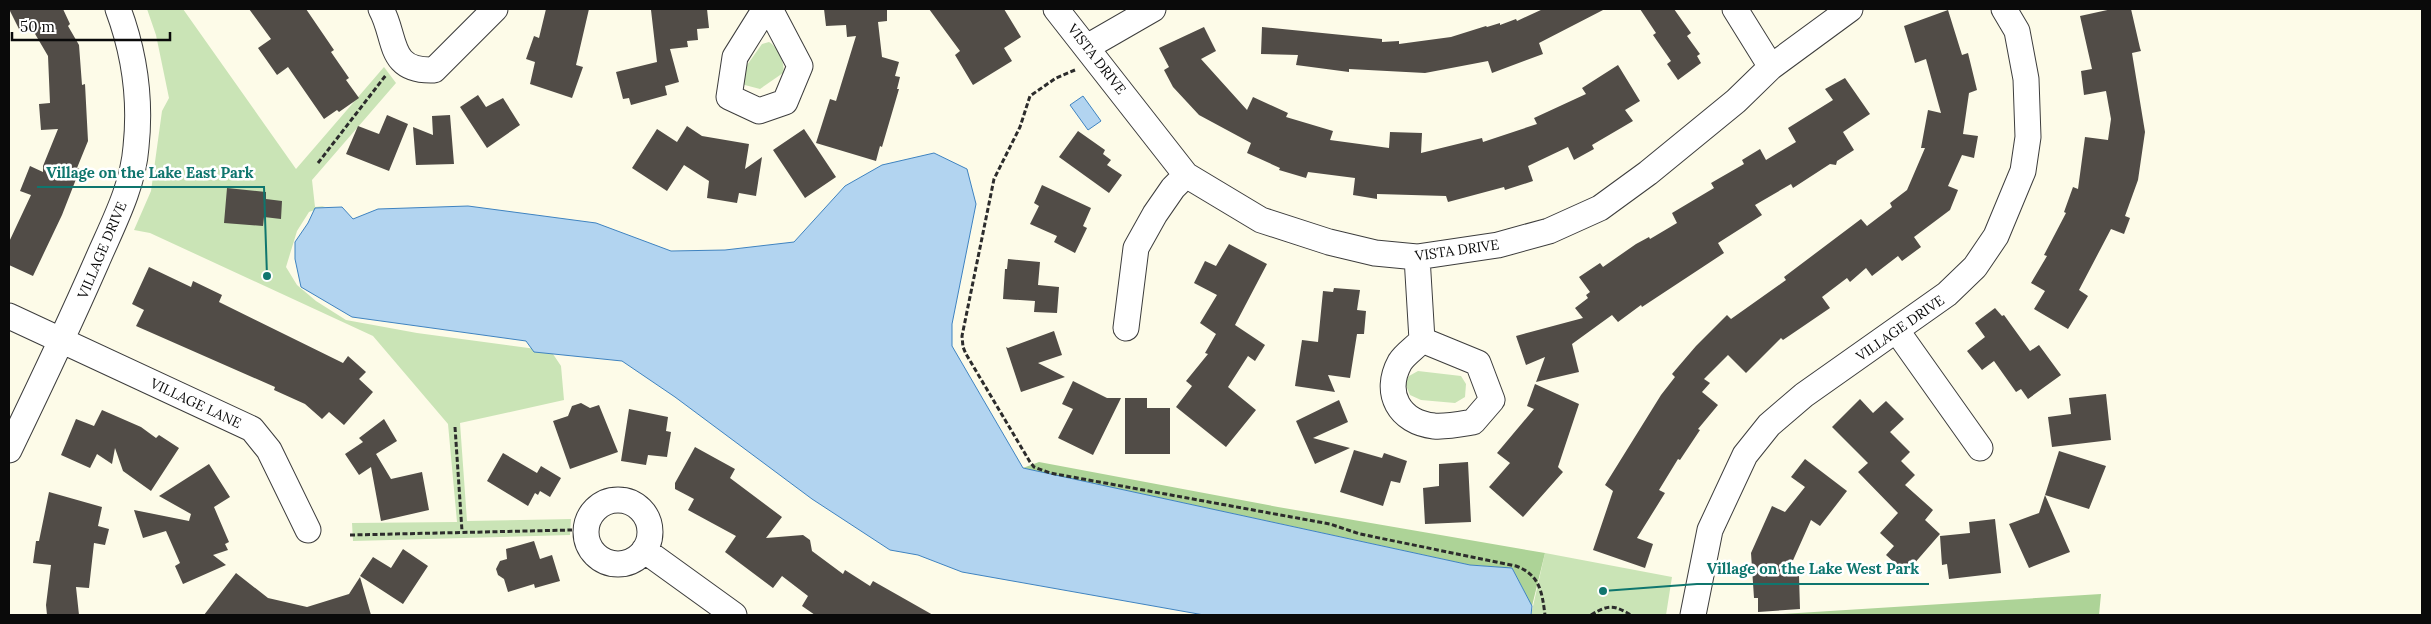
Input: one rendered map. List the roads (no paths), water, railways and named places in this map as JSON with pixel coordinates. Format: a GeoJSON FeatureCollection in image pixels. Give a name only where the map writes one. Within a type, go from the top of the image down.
{"type":"FeatureCollection","features":[{"type":"Feature","properties":{"kind":"street","name":"VILLAGE DRIVE"},"geometry":{"type":"LineString","coordinates":[[9,450],[63,340],[127,191],[136,147],[136,91],[129,39],[118,9]]}},
{"type":"Feature","properties":{"kind":"street"},"geometry":{"type":"LineString","coordinates":[[383,9],[394,50],[405,63],[416,71],[434,70],[495,9]]}},
{"type":"Feature","properties":{"kind":"street"},"geometry":{"type":"LineString","coordinates":[[765,9],[735,57],[729,97],[759,111],[785,102],[800,66],[770,9]]}},
{"type":"Feature","properties":{"kind":"street","name":"VISTA DRIVE"},"geometry":{"type":"LineString","coordinates":[[1056,9],[1083,58],[1186,174],[1262,220],[1329,242],[1375,252],[1417,257],[1498,245],[1549,231],[1600,208],[1648,173],[1729,107],[1771,67],[1850,9]]}},
{"type":"Feature","properties":{"kind":"street"},"geometry":{"type":"LineString","coordinates":[[1083,58],[1153,9]]}},
{"type":"Feature","properties":{"kind":"street"},"geometry":{"type":"LineString","coordinates":[[1735,9],[1771,67]]}},
{"type":"Feature","properties":{"kind":"street","name":"VILLAGE DRIVE"},"geometry":{"type":"LineString","coordinates":[[1693,615],[1710,530],[1746,455],[1769,425],[1804,394],[1897,331],[1947,294],[1975,268],[1996,236],[2023,171],[2028,137],[2026,79],[2017,31],[2004,9]]}},
{"type":"Feature","properties":{"kind":"street"},"geometry":{"type":"LineString","coordinates":[[1126,328],[1136,248],[1155,214],[1186,174]]}},
{"type":"Feature","properties":{"kind":"street"},"geometry":{"type":"LineString","coordinates":[[1417,257],[1422,340]]}},
{"type":"Feature","properties":{"kind":"street","name":"VILLAGE LANE"},"geometry":{"type":"LineString","coordinates":[[9,316],[252,429],[269,450],[308,530]]}},
{"type":"Feature","properties":{"kind":"street"},"geometry":{"type":"LineString","coordinates":[[1897,331],[1980,448]]}},
{"type":"Feature","properties":{"kind":"street"},"geometry":{"type":"LineString","coordinates":[[644,550],[734,615]]}},
{"type":"Feature","properties":{"kind":"water"},"geometry":{"type":"Polygon","coordinates":[[[1083,96],[1101,121],[1088,130],[1070,105],[1083,96]]]}},
{"type":"Feature","properties":{"kind":"water"},"geometry":{"type":"Polygon","coordinates":[[[934,153],[967,169],[976,204],[952,324],[952,346],[1023,468],[1470,565],[1512,568],[1532,606],[1531,615],[1204,615],[962,572],[918,555],[890,550],[812,499],[675,397],[622,361],[534,352],[526,341],[352,317],[301,287],[295,259],[295,242],[308,223],[315,208],[342,207],[353,219],[378,209],[468,206],[596,223],[671,251],[725,250],[794,242],[845,186],[882,165],[934,153]]]}},
{"type":"Feature","properties":{"kind":"place","name":"Village on the Lake East Park"},"geometry":{"type":"Point","coordinates":[267,276]}},
{"type":"Feature","properties":{"kind":"place","name":"Village on the Lake West Park"},"geometry":{"type":"Point","coordinates":[1603,591]}}]}
